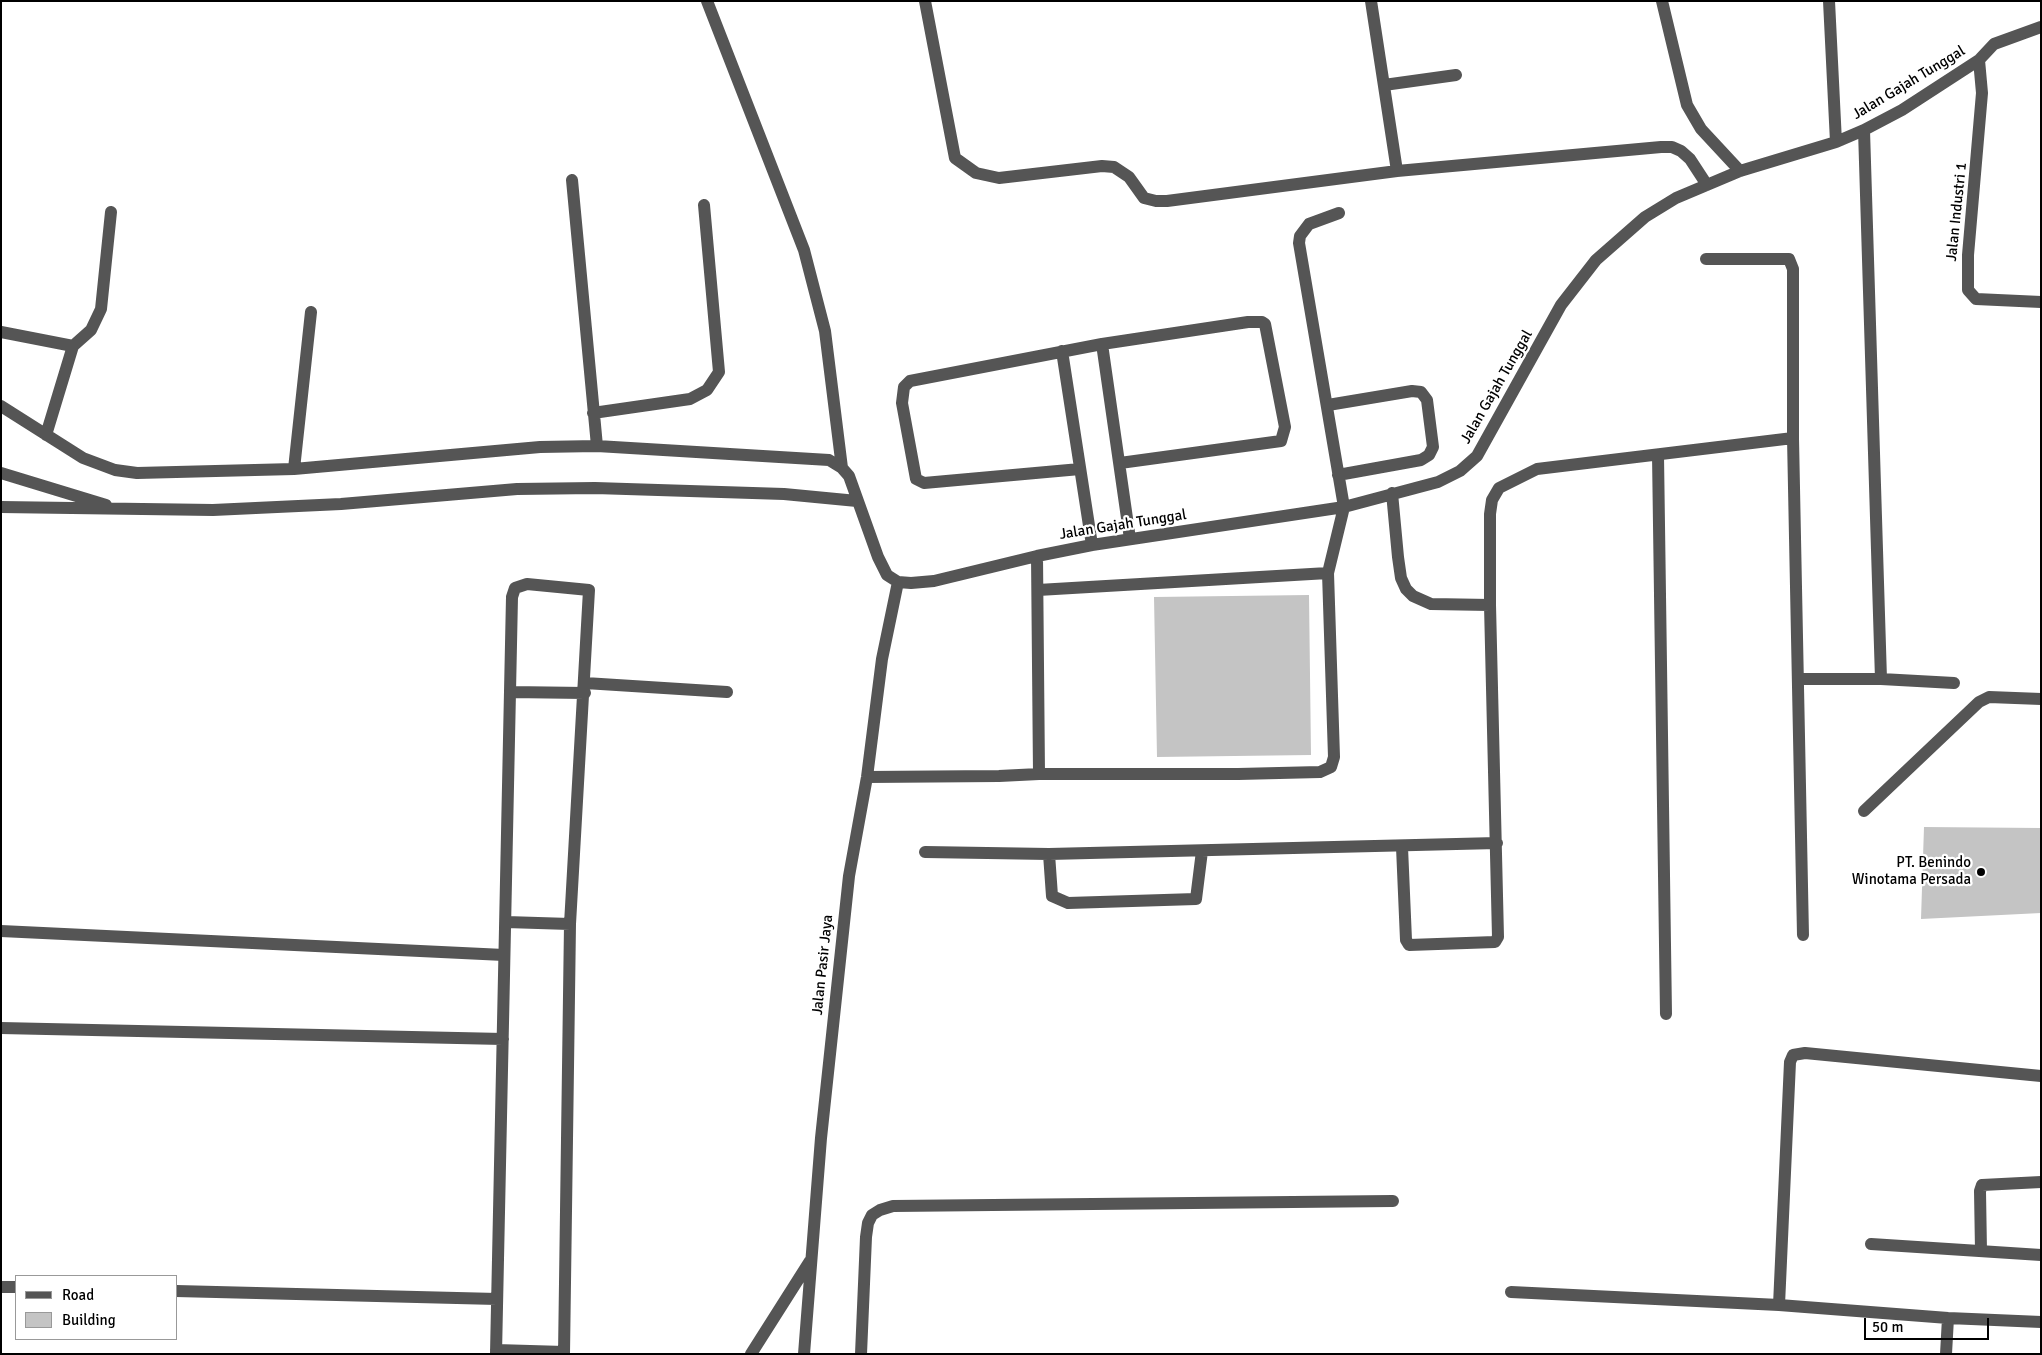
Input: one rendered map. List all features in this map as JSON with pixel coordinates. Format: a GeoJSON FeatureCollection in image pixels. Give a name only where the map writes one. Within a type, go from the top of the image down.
{"type":"FeatureCollection","features":[{"type":"Feature","properties":{"kind":"street"},"geometry":{"type":"LineString","coordinates":[[707,1],[804,250],[825,331],[842,468]]}},
{"type":"Feature","properties":{"kind":"street"},"geometry":{"type":"LineString","coordinates":[[925,1],[954,158],[976,174],[999,178],[1102,166],[1114,167],[1125,174],[1144,198],[1167,201],[1397,171],[1666,147],[1681,151],[1690,159],[1707,184]]}},
{"type":"Feature","properties":{"kind":"street"},"geometry":{"type":"LineString","coordinates":[[1371,1],[1397,171]]}},
{"type":"Feature","properties":{"kind":"street"},"geometry":{"type":"LineString","coordinates":[[1662,1],[1687,105],[1701,129],[1740,171]]}},
{"type":"Feature","properties":{"kind":"street"},"geometry":{"type":"LineString","coordinates":[[1829,1],[1836,142]]}},
{"type":"Feature","properties":{"kind":"street","name":"Jalan Gajah Tunggal"},"geometry":{"type":"LineString","coordinates":[[898,582],[910,584],[934,581],[1092,545],[1344,507],[1438,482],[1460,471],[1477,456],[1561,305],[1596,260],[1645,217],[1676,198],[1707,184],[1740,171],[1836,142],[1864,130],[1902,110],[1979,60],[1994,44],[2041,27]]}},
{"type":"Feature","properties":{"kind":"street","name":"Jalan Industri 1"},"geometry":{"type":"LineString","coordinates":[[1979,60],[1982,92],[1978,160],[1968,255],[1968,290],[1976,298],[2041,302]]}},
{"type":"Feature","properties":{"kind":"street"},"geometry":{"type":"LineString","coordinates":[[1384,85],[1456,75]]}},
{"type":"Feature","properties":{"kind":"street"},"geometry":{"type":"LineString","coordinates":[[1864,130],[1881,679]]}},
{"type":"Feature","properties":{"kind":"street"},"geometry":{"type":"LineString","coordinates":[[572,180],[597,446]]}},
{"type":"Feature","properties":{"kind":"street"},"geometry":{"type":"LineString","coordinates":[[593,413],[690,399],[707,390],[719,372],[704,205]]}},
{"type":"Feature","properties":{"kind":"street"},"geometry":{"type":"LineString","coordinates":[[46,435],[73,346],[91,330],[101,309],[110,212]]}},
{"type":"Feature","properties":{"kind":"street"},"geometry":{"type":"LineString","coordinates":[[867,777],[1039,774],[1238,774],[1320,772],[1331,767],[1334,757],[1328,573],[1344,507],[1299,243],[1300,236],[1309,224],[1339,213]]}},
{"type":"Feature","properties":{"kind":"street"},"geometry":{"type":"LineString","coordinates":[[1706,259],[1789,259],[1793,269],[1793,438],[1803,936]]}},
{"type":"Feature","properties":{"kind":"street"},"geometry":{"type":"LineString","coordinates":[[294,468],[311,312]]}},
{"type":"Feature","properties":{"kind":"street"},"geometry":{"type":"LineString","coordinates":[[1080,469],[924,483],[916,479],[902,403],[904,387],[910,380],[1062,351],[1248,322],[1262,322],[1267,329],[1285,427],[1284,437],[1281,441],[1120,463]]}},
{"type":"Feature","properties":{"kind":"street"},"geometry":{"type":"LineString","coordinates":[[1,332],[73,346]]}},
{"type":"Feature","properties":{"kind":"street"},"geometry":{"type":"LineString","coordinates":[[1102,344],[1130,540]]}},
{"type":"Feature","properties":{"kind":"street"},"geometry":{"type":"LineString","coordinates":[[1062,351],[1092,545]]}},
{"type":"Feature","properties":{"kind":"street"},"geometry":{"type":"LineString","coordinates":[[1328,405],[1412,391],[1421,392],[1427,400],[1432,447],[1429,455],[1421,460],[1338,475]]}},
{"type":"Feature","properties":{"kind":"street"},"geometry":{"type":"LineString","coordinates":[[1,406],[83,458],[115,470],[137,473],[294,468],[487,451],[597,446],[829,460],[842,468],[849,476],[878,557],[887,575],[898,582]]}},
{"type":"Feature","properties":{"kind":"street"},"geometry":{"type":"LineString","coordinates":[[1402,847],[1406,940],[1409,945],[1493,943],[1498,938],[1490,605],[1491,510],[1496,492],[1502,485],[1538,469],[1793,438]]}},
{"type":"Feature","properties":{"kind":"street"},"geometry":{"type":"LineString","coordinates":[[1658,455],[1666,1014]]}},
{"type":"Feature","properties":{"kind":"street"},"geometry":{"type":"LineString","coordinates":[[1,474],[120,510]]}},
{"type":"Feature","properties":{"kind":"street"},"geometry":{"type":"LineString","coordinates":[[1,508],[212,510],[341,504],[527,489],[595,488],[784,494],[857,500]]}},
{"type":"Feature","properties":{"kind":"street"},"geometry":{"type":"LineString","coordinates":[[1392,493],[1400,571],[1406,589],[1413,596],[1431,604],[1490,605]]}},
{"type":"Feature","properties":{"kind":"street"},"geometry":{"type":"LineString","coordinates":[[1037,556],[1039,774]]}},
{"type":"Feature","properties":{"kind":"street"},"geometry":{"type":"LineString","coordinates":[[1038,590],[1328,573]]}},
{"type":"Feature","properties":{"kind":"street","name":"Jalan Pasir Jaya"},"geometry":{"type":"LineString","coordinates":[[804,1354],[821,1138],[849,876],[867,777],[882,659],[898,582]]}},
{"type":"Feature","properties":{"kind":"street"},"geometry":{"type":"LineString","coordinates":[[521,585],[590,590],[570,924],[564,1353],[496,1352],[510,692],[512,597],[515,588],[521,585]]}},
{"type":"Feature","properties":{"kind":"street"},"geometry":{"type":"LineString","coordinates":[[1798,679],[1881,679],[1954,683]]}},
{"type":"Feature","properties":{"kind":"street"},"geometry":{"type":"LineString","coordinates":[[510,692],[585,688],[726,692]]}},
{"type":"Feature","properties":{"kind":"street"},"geometry":{"type":"LineString","coordinates":[[1864,811],[1979,702],[1989,698],[2041,699]]}},
{"type":"Feature","properties":{"kind":"street"},"geometry":{"type":"LineString","coordinates":[[925,852],[1049,854],[1402,847],[1497,843]]}},
{"type":"Feature","properties":{"kind":"street"},"geometry":{"type":"LineString","coordinates":[[1049,854],[1052,896],[1061,902],[1077,903],[1196,899],[1202,851]]}},
{"type":"Feature","properties":{"kind":"street"},"geometry":{"type":"LineString","coordinates":[[506,922],[570,924]]}},
{"type":"Feature","properties":{"kind":"street"},"geometry":{"type":"LineString","coordinates":[[1,931],[504,955]]}},
{"type":"Feature","properties":{"kind":"street"},"geometry":{"type":"LineString","coordinates":[[1,1028],[503,1039]]}},
{"type":"Feature","properties":{"kind":"street"},"geometry":{"type":"LineString","coordinates":[[1779,1305],[1790,1062],[1793,1055],[1805,1053],[2041,1076]]}},
{"type":"Feature","properties":{"kind":"street"},"geometry":{"type":"LineString","coordinates":[[1981,1251],[1980,1191],[1982,1185],[2041,1182]]}},
{"type":"Feature","properties":{"kind":"street"},"geometry":{"type":"LineString","coordinates":[[861,1354],[868,1223],[872,1215],[893,1206],[1393,1201]]}},
{"type":"Feature","properties":{"kind":"street"},"geometry":{"type":"LineString","coordinates":[[1871,1244],[2041,1255]]}},
{"type":"Feature","properties":{"kind":"street"},"geometry":{"type":"LineString","coordinates":[[751,1354],[811,1260]]}},
{"type":"Feature","properties":{"kind":"street"},"geometry":{"type":"LineString","coordinates":[[1,1287],[15,1287]]}},
{"type":"Feature","properties":{"kind":"street"},"geometry":{"type":"LineString","coordinates":[[178,1291],[497,1299]]}},
{"type":"Feature","properties":{"kind":"street"},"geometry":{"type":"LineString","coordinates":[[1512,1292],[1779,1305],[1948,1318],[2041,1322]]}},
{"type":"Feature","properties":{"kind":"street"},"geometry":{"type":"LineString","coordinates":[[1946,1354],[1948,1318]]}},
{"type":"Feature","properties":{"kind":"building"},"geometry":{"type":"Polygon","coordinates":[[[1309,595],[1311,755],[1157,757],[1154,597],[1309,595]]]}},
{"type":"Feature","properties":{"kind":"building","name":"PT. Benindo Winotama Persada"},"geometry":{"type":"Polygon","coordinates":[[[1924,827],[2041,828],[2041,913],[1921,919],[1924,827]]]}},
{"type":"Feature","properties":{"kind":"place","name":"PT. Benindo Winotama Persada"},"geometry":{"type":"Point","coordinates":[1981,872]}}]}
